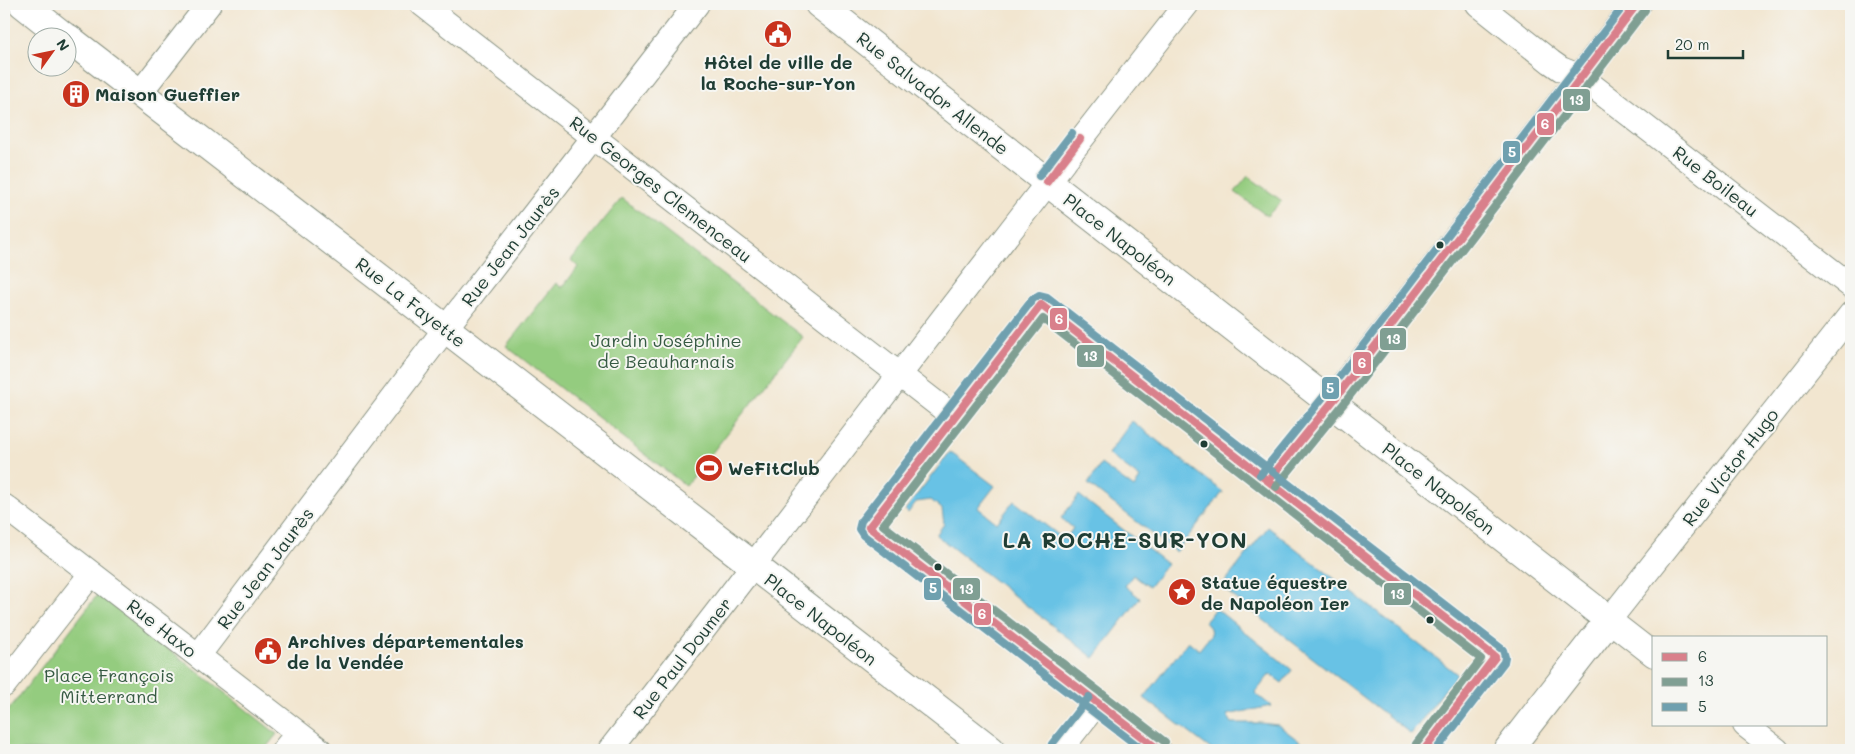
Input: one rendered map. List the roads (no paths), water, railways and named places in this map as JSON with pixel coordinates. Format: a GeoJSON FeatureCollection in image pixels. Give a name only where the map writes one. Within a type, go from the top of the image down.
{"type":"FeatureCollection","features":[{"type":"Feature","properties":{"kind":"street","name":"Rue La Fayette"},"geometry":{"type":"LineString","coordinates":[[23,4],[54,28]]}},
{"type":"Feature","properties":{"kind":"street"},"geometry":{"type":"LineString","coordinates":[[139,94],[209,4]]}},
{"type":"Feature","properties":{"kind":"street","name":"Rue Georges Clemenceau"},"geometry":{"type":"LineString","coordinates":[[422,4],[954,417]]}},
{"type":"Feature","properties":{"kind":"street","name":"Rue Jean Jaurès"},"geometry":{"type":"LineString","coordinates":[[198,656],[445,329],[697,4]]}},
{"type":"Feature","properties":{"kind":"street","name":"Rue Salvador Allende"},"geometry":{"type":"LineString","coordinates":[[818,4],[1047,182]]}},
{"type":"Feature","properties":{"kind":"street"},"geometry":{"type":"LineString","coordinates":[[1047,182],[1187,4]]}},
{"type":"Feature","properties":{"kind":"street","name":"Rue Boileau"},"geometry":{"type":"LineString","coordinates":[[1478,4],[1551,62],[1561,69],[1581,77],[1851,286]]}},
{"type":"Feature","properties":{"kind":"street"},"geometry":{"type":"LineString","coordinates":[[1268,481],[1637,4]]}},
{"type":"Feature","properties":{"kind":"street","name":"Rue La Fayette"},"geometry":{"type":"LineString","coordinates":[[78,47],[754,566]]}},
{"type":"Feature","properties":{"kind":"street","name":"Place Napoléon"},"geometry":{"type":"LineString","coordinates":[[991,750],[754,566],[1047,182],[1609,620]]}},
{"type":"Feature","properties":{"kind":"street"},"geometry":{"type":"LineString","coordinates":[[1159,750],[869,527],[1041,305],[1495,657],[1424,750]]}},
{"type":"Feature","properties":{"kind":"street","name":"Rue Victor Hugo"},"geometry":{"type":"LineString","coordinates":[[1609,620],[1851,314]]}},
{"type":"Feature","properties":{"kind":"street","name":"Rue Haxo"},"geometry":{"type":"LineString","coordinates":[[4,506],[198,656],[291,742],[320,750]]}},
{"type":"Feature","properties":{"kind":"street","name":"Rue Paul Doumer"},"geometry":{"type":"LineString","coordinates":[[610,750],[754,566]]}},
{"type":"Feature","properties":{"kind":"street"},"geometry":{"type":"LineString","coordinates":[[4,684],[91,574]]}},
{"type":"Feature","properties":{"kind":"street"},"geometry":{"type":"LineString","coordinates":[[1508,750],[1609,620],[1652,653]]}},
{"type":"Feature","properties":{"kind":"street"},"geometry":{"type":"LineString","coordinates":[[1060,750],[1097,703]]}},
{"type":"Feature","properties":{"kind":"street"},"geometry":{"type":"LineString","coordinates":[[1746,726],[1777,750]]}},
{"type":"Feature","properties":{"kind":"water"},"geometry":{"type":"Polygon","coordinates":[[[1132,421],[1223,492],[1176,552],[1088,484],[1101,464],[1134,488],[1140,478],[1108,454],[1132,421]]]}},
{"type":"Feature","properties":{"kind":"water"},"geometry":{"type":"Polygon","coordinates":[[[950,452],[995,486],[978,508],[997,523],[1014,501],[1065,540],[1073,528],[1061,518],[1079,495],[1167,564],[1149,587],[1133,575],[1125,586],[1140,598],[1094,658],[936,535],[944,524],[942,509],[931,500],[916,502],[908,513],[905,510],[950,452]]]}},
{"type":"Feature","properties":{"kind":"water"},"geometry":{"type":"Polygon","coordinates":[[[1268,527],[1457,674],[1411,734],[1221,587],[1268,527]]]}},
{"type":"Feature","properties":{"kind":"water"},"geometry":{"type":"Polygon","coordinates":[[[1215,608],[1292,670],[1282,683],[1270,674],[1255,693],[1271,706],[1227,715],[1232,723],[1278,725],[1311,750],[1212,750],[1144,698],[1188,641],[1199,650],[1211,635],[1210,628],[1205,622],[1215,608]]]}},
{"type":"Feature","properties":{"kind":"place","name":"Hôtel de ville de la Roche-sur-Yon"},"geometry":{"type":"Point","coordinates":[778,34]}},
{"type":"Feature","properties":{"kind":"place","name":"Maison Gueffier"},"geometry":{"type":"Point","coordinates":[76,94]}},
{"type":"Feature","properties":{"kind":"place","name":"WeFitClub"},"geometry":{"type":"Point","coordinates":[709,468]}},
{"type":"Feature","properties":{"kind":"place","name":"Statue équestre de Napoléon Ier"},"geometry":{"type":"Point","coordinates":[1182,592]}},
{"type":"Feature","properties":{"kind":"place","name":"Archives départementales de la Vendée"},"geometry":{"type":"Point","coordinates":[268,651]}},
{"type":"Feature","properties":{"kind":"district","name":"LA ROCHE-SUR-YON"},"geometry":{"type":"Point","coordinates":[1125,539]}},
{"type":"Feature","properties":{"kind":"park label","name":"Jardin Joséphine de Beauharnais"},"geometry":{"type":"Point","coordinates":[666,350]}},
{"type":"Feature","properties":{"kind":"park label","name":"Place François Mitterrand"},"geometry":{"type":"Point","coordinates":[109,685]}}]}
